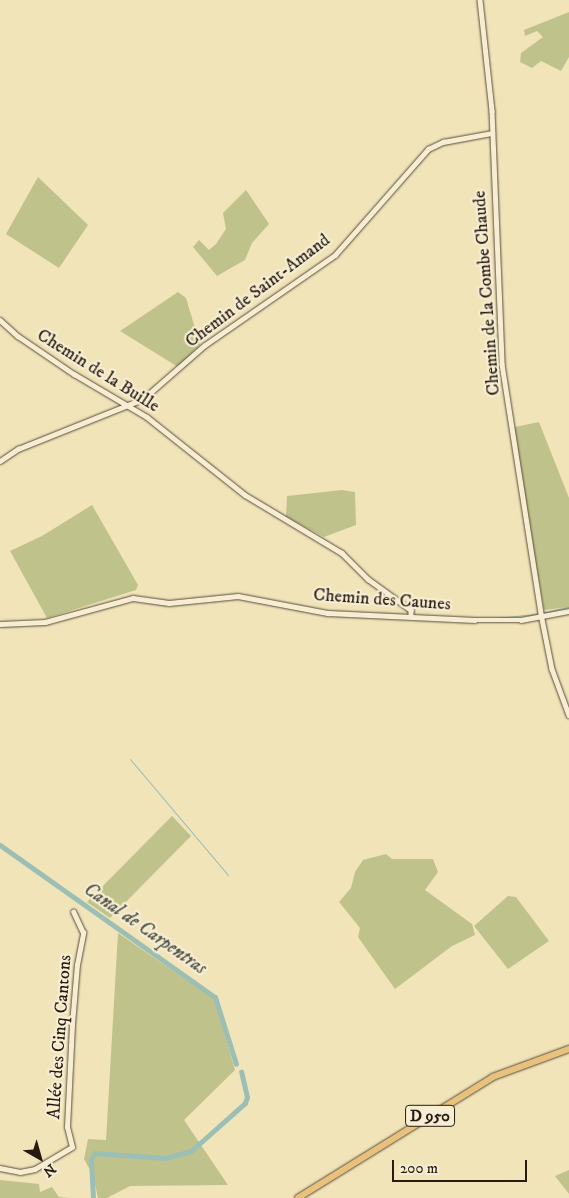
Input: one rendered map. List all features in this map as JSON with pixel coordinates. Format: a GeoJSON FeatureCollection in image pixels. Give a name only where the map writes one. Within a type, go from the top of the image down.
{"type":"FeatureCollection","features":[{"type":"Feature","properties":{"kind":"main road","name":"D 950"},"geometry":{"type":"LineString","coordinates":[[298,1198],[494,1077],[569,1049]]}},
{"type":"Feature","properties":{"kind":"street","name":"Chemin de la Combe Chaude"},"geometry":{"type":"LineString","coordinates":[[480,0],[489,68],[502,364],[552,669],[569,715]]}},
{"type":"Feature","properties":{"kind":"street","name":"Chemin de Saint-Amand"},"geometry":{"type":"LineString","coordinates":[[0,460],[18,449],[130,406],[143,399],[205,345],[335,255],[428,149],[443,142],[492,133]]}},
{"type":"Feature","properties":{"kind":"street","name":"Chemin de la Buille"},"geometry":{"type":"LineString","coordinates":[[0,320],[18,336],[74,374],[130,406],[182,442],[245,495],[342,553],[368,579],[411,610],[411,616]]}},
{"type":"Feature","properties":{"kind":"street","name":"Chemin des Caunes"},"geometry":{"type":"LineString","coordinates":[[0,624],[45,622],[127,598],[169,603],[238,596],[328,613],[492,621],[569,611]]}},
{"type":"Feature","properties":{"kind":"street","name":"Allée des Cinq Cantons"},"geometry":{"type":"LineString","coordinates":[[0,1168],[20,1172],[35,1169],[72,1147],[67,1127],[72,1024],[77,965],[83,933],[73,912]]}},
{"type":"Feature","properties":{"kind":"green space"},"geometry":{"type":"Polygon","coordinates":[[[569,12],[569,57],[561,71],[541,61],[532,68],[520,62],[521,53],[543,37],[537,31],[525,36],[524,30],[569,12]]]}},
{"type":"Feature","properties":{"kind":"green space"},"geometry":{"type":"Polygon","coordinates":[[[38,177],[88,225],[59,268],[6,234],[38,177]]]}},
{"type":"Feature","properties":{"kind":"green space"},"geometry":{"type":"Polygon","coordinates":[[[246,190],[269,224],[252,243],[245,260],[217,276],[193,247],[199,240],[209,250],[216,244],[226,229],[223,213],[246,190]]]}},
{"type":"Feature","properties":{"kind":"green space"},"geometry":{"type":"Polygon","coordinates":[[[178,292],[186,298],[200,345],[178,367],[120,331],[178,292]]]}},
{"type":"Feature","properties":{"kind":"green space"},"geometry":{"type":"Polygon","coordinates":[[[539,422],[569,498],[569,607],[544,610],[513,431],[515,427],[539,422]]]}},
{"type":"Feature","properties":{"kind":"green space"},"geometry":{"type":"Polygon","coordinates":[[[342,490],[355,492],[356,525],[324,537],[286,517],[287,496],[342,490]]]}},
{"type":"Feature","properties":{"kind":"green space"},"geometry":{"type":"Polygon","coordinates":[[[92,505],[138,585],[136,590],[47,618],[10,551],[42,536],[92,505]]]}},
{"type":"Feature","properties":{"kind":"green space"},"geometry":{"type":"Polygon","coordinates":[[[172,816],[191,836],[110,918],[87,902],[172,816]]]}},
{"type":"Feature","properties":{"kind":"green space"},"geometry":{"type":"Polygon","coordinates":[[[386,854],[392,859],[433,859],[438,872],[425,890],[472,924],[475,935],[452,946],[395,989],[358,937],[360,928],[339,902],[351,888],[355,872],[363,860],[386,854]]]}},
{"type":"Feature","properties":{"kind":"green space"},"geometry":{"type":"Polygon","coordinates":[[[508,896],[516,897],[549,941],[508,969],[474,926],[508,896]]]}},
{"type":"Feature","properties":{"kind":"green space"},"geometry":{"type":"Polygon","coordinates":[[[118,933],[213,998],[216,1004],[235,1070],[184,1120],[228,1185],[130,1186],[107,1198],[98,1198],[93,1175],[84,1159],[88,1139],[106,1140],[118,933]]]}},
{"type":"Feature","properties":{"kind":"green space"},"geometry":{"type":"Polygon","coordinates":[[[569,1170],[569,1194],[555,1176],[569,1170]]]}},
{"type":"Feature","properties":{"kind":"green space"},"geometry":{"type":"Polygon","coordinates":[[[0,1180],[39,1184],[40,1192],[52,1187],[59,1197],[70,1198],[0,1198],[0,1180]]]}},
{"type":"Feature","properties":{"kind":"waterway"},"geometry":{"type":"LineString","coordinates":[[542,613],[569,607]]}},
{"type":"Feature","properties":{"kind":"waterway"},"geometry":{"type":"LineString","coordinates":[[495,618],[539,614]]}},
{"type":"Feature","properties":{"kind":"waterway"},"geometry":{"type":"LineString","coordinates":[[130,759],[228,875]]}},
{"type":"Feature","properties":{"kind":"waterway","name":"Canal de Carpentras"},"geometry":{"type":"LineString","coordinates":[[0,845],[215,997],[236,1064]]}},
{"type":"Feature","properties":{"kind":"waterway","name":"Canal de Carpentras"},"geometry":{"type":"LineString","coordinates":[[93,1198],[91,1159],[95,1153],[165,1158],[191,1151],[245,1103],[247,1097],[241,1072]]}}]}
